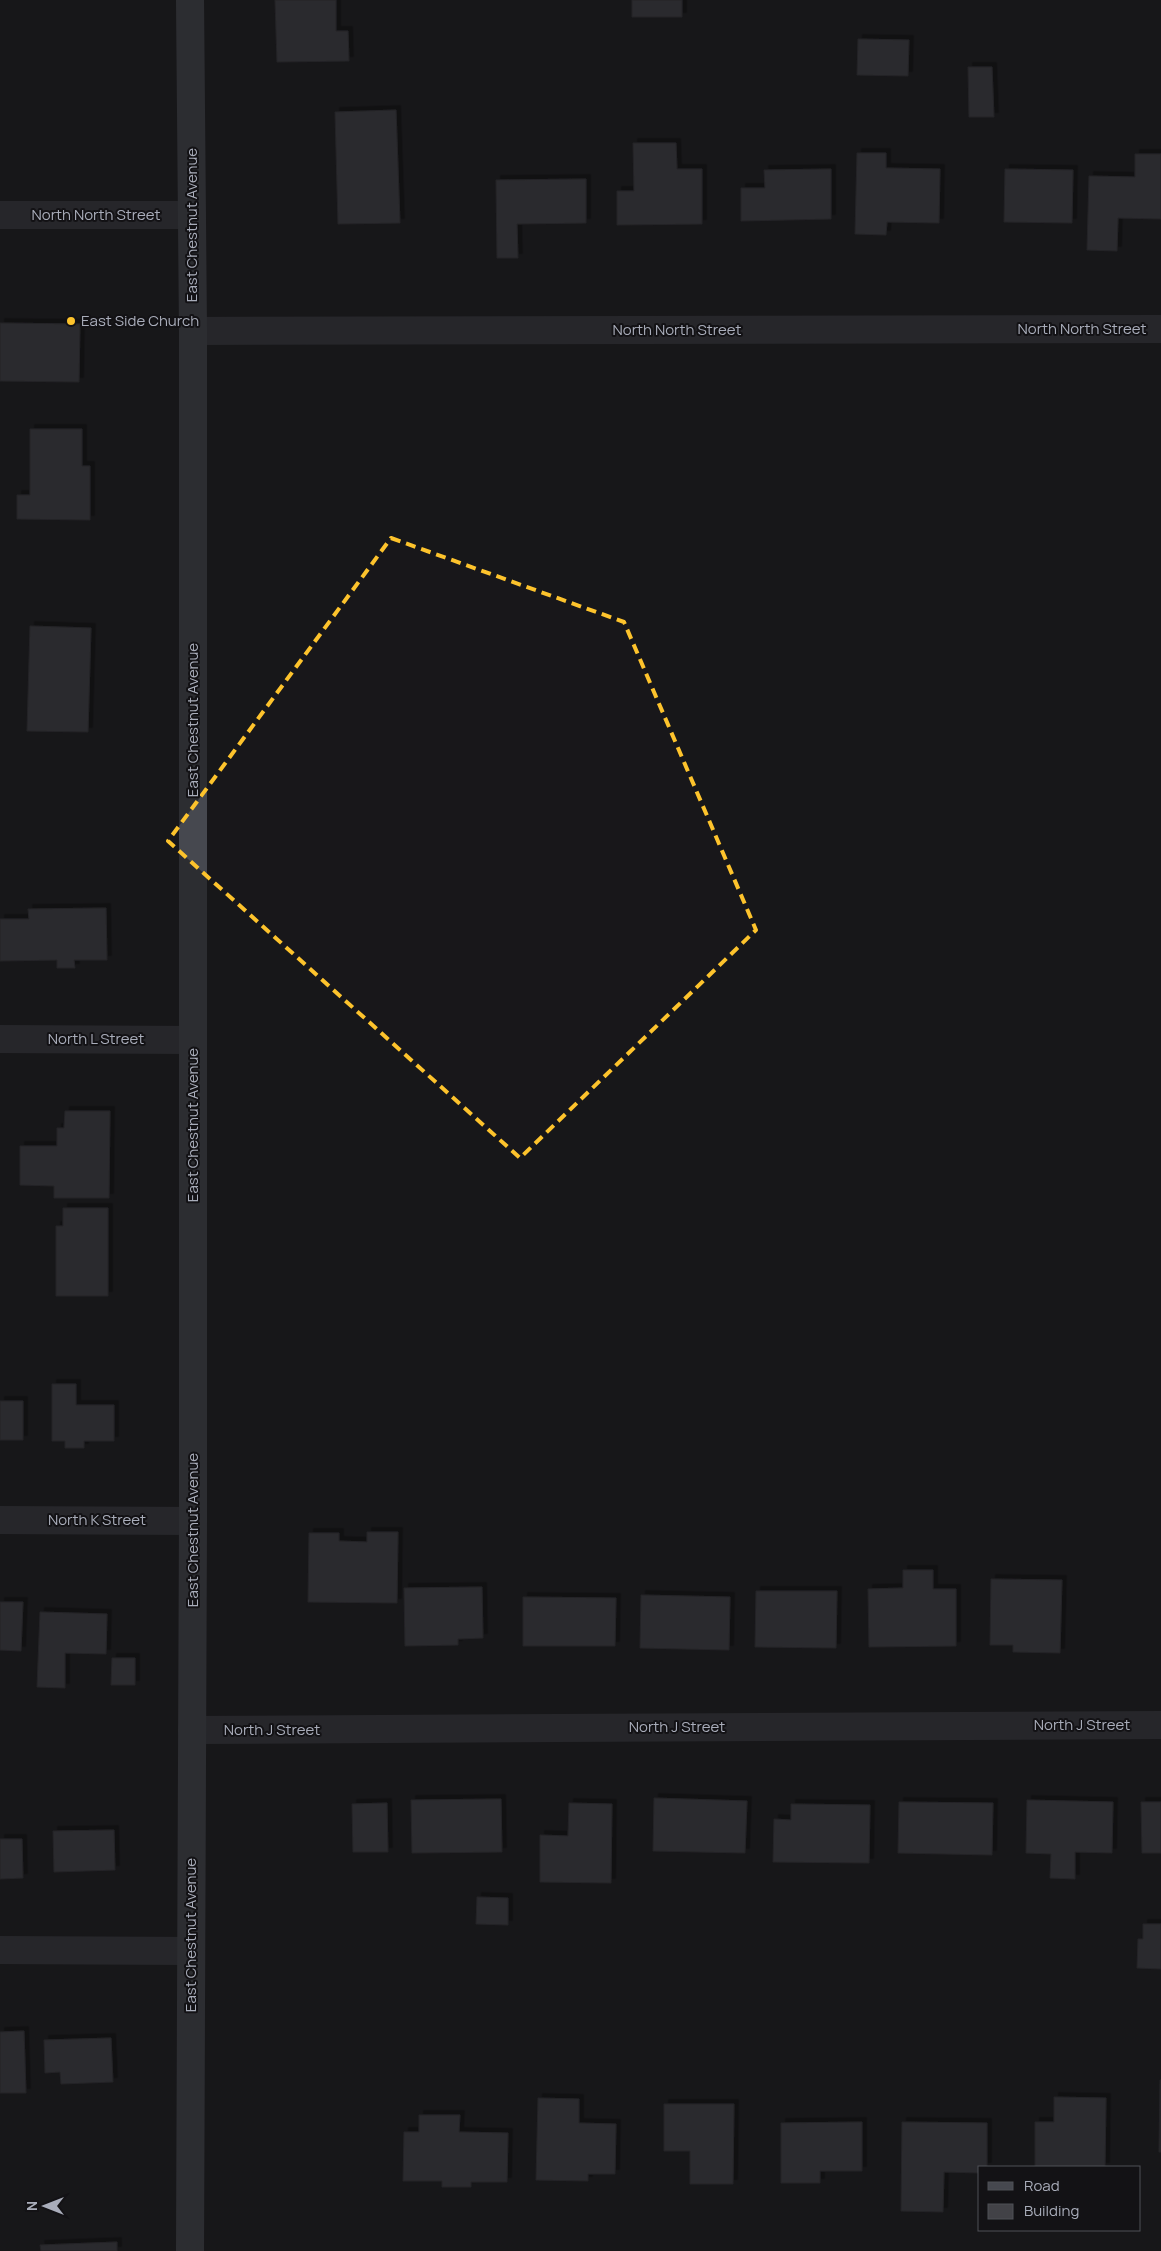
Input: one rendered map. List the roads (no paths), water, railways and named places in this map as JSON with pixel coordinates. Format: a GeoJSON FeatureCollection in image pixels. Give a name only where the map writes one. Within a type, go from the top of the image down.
{"type":"FeatureCollection","features":[{"type":"Feature","properties":{"kind":"street","name":"East Chestnut Avenue"},"geometry":{"type":"LineString","coordinates":[[190,0],[193,331],[193,1520],[190,2251]]}},
{"type":"Feature","properties":{"kind":"street","name":"North North Street"},"geometry":{"type":"LineString","coordinates":[[0,215],[192,215]]}},
{"type":"Feature","properties":{"kind":"street","name":"North North Street"},"geometry":{"type":"LineString","coordinates":[[193,331],[1161,329]]}},
{"type":"Feature","properties":{"kind":"street","name":"North L Street"},"geometry":{"type":"LineString","coordinates":[[0,1039],[193,1040]]}},
{"type":"Feature","properties":{"kind":"street","name":"North K Street"},"geometry":{"type":"LineString","coordinates":[[0,1520],[193,1520]]}},
{"type":"Feature","properties":{"kind":"street","name":"North J Street"},"geometry":{"type":"LineString","coordinates":[[192,1730],[1161,1724]]}},
{"type":"Feature","properties":{"kind":"street"},"geometry":{"type":"LineString","coordinates":[[0,1950],[191,1951]]}},
{"type":"Feature","properties":{"kind":"place","name":"East Side Church"},"geometry":{"type":"Point","coordinates":[71,321]}}]}
